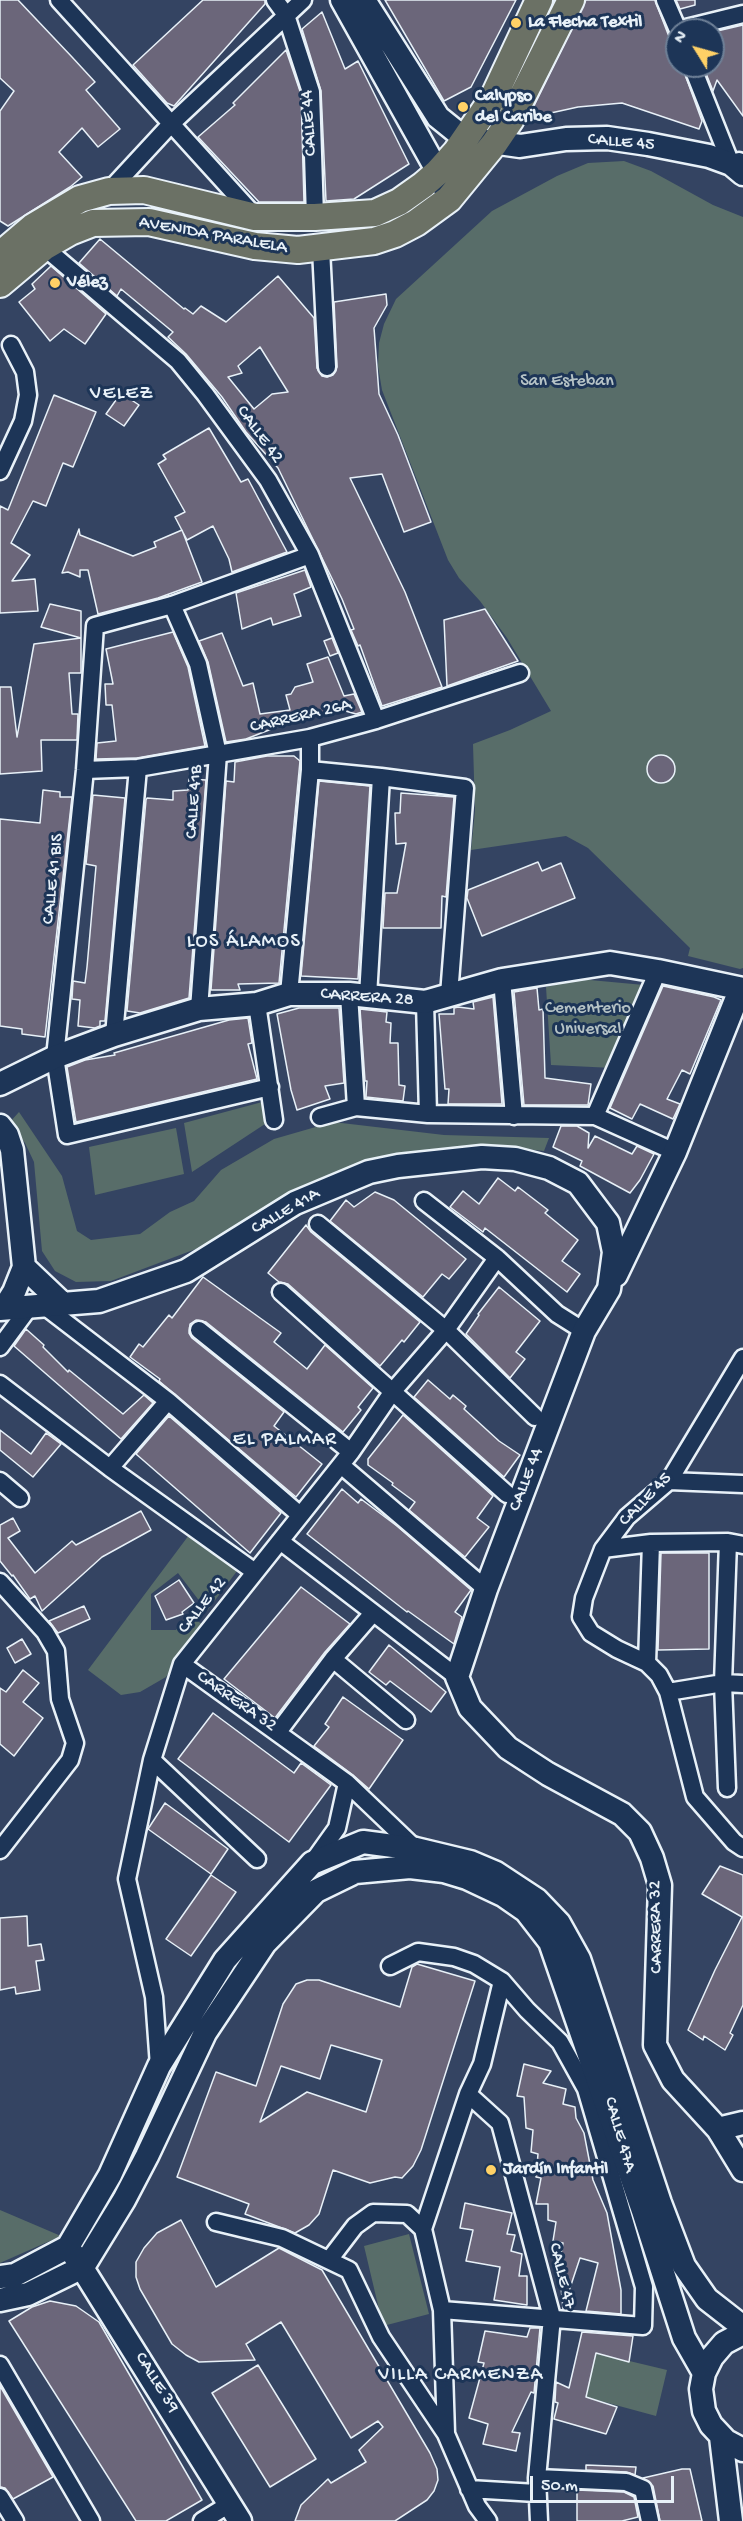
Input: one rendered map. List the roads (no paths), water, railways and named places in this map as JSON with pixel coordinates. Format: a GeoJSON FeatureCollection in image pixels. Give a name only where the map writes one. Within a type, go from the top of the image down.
{"type":"FeatureCollection","features":[{"type":"Feature","properties":{"kind":"main road"},"geometry":{"type":"LineString","coordinates":[[342,0],[438,172],[449,199]]}},
{"type":"Feature","properties":{"kind":"main road"},"geometry":{"type":"LineString","coordinates":[[364,0],[438,117],[464,138]]}},
{"type":"Feature","properties":{"kind":"main road","name":"AVENIDA PARALELA"},"geometry":{"type":"LineString","coordinates":[[0,284],[38,237],[80,199],[109,190],[144,190],[255,217],[315,217],[375,213],[399,202],[438,172],[493,98],[539,0]]}},
{"type":"Feature","properties":{"kind":"main road","name":"AVENIDA PARALELA"},"geometry":{"type":"LineString","coordinates":[[4,245],[70,232],[93,223],[149,222],[255,246],[298,250],[374,241],[395,234],[416,223],[449,199],[494,144],[511,119],[571,0]]}},
{"type":"Feature","properties":{"kind":"main road","name":"CALLE 45"},"geometry":{"type":"LineString","coordinates":[[464,138],[520,146],[566,139],[607,138],[684,150],[739,166]]}},
{"type":"Feature","properties":{"kind":"main road","name":"CARRERA 28"},"geometry":{"type":"LineString","coordinates":[[0,1084],[55,1057],[114,1035],[199,1009],[257,1004],[289,994],[359,995],[425,1002],[502,980],[610,963],[658,971],[741,990]]}},
{"type":"Feature","properties":{"kind":"main road","name":"CALLE 44"},"geometry":{"type":"LineString","coordinates":[[458,1677],[486,1589],[584,1331],[609,1289],[675,1152],[741,990]]}},
{"type":"Feature","properties":{"kind":"main road"},"geometry":{"type":"LineString","coordinates":[[0,1126],[12,1150],[24,1267],[46,1305]]}},
{"type":"Feature","properties":{"kind":"main road","name":"CALLE 41A"},"geometry":{"type":"LineString","coordinates":[[2,1309],[99,1301],[186,1271],[295,1203],[369,1172],[398,1166],[482,1157],[515,1159],[549,1168],[578,1183]]}},
{"type":"Feature","properties":{"kind":"main road","name":"CALLE 44"},"geometry":{"type":"LineString","coordinates":[[578,1183],[608,1223],[614,1252],[609,1289]]}},
{"type":"Feature","properties":{"kind":"main road"},"geometry":{"type":"LineString","coordinates":[[2,1309],[14,1292],[24,1267]]}},
{"type":"Feature","properties":{"kind":"main road","name":"CARRERA 32"},"geometry":{"type":"LineString","coordinates":[[458,1677],[470,1708],[484,1726],[508,1748],[548,1774],[622,1814],[640,1832],[652,1858],[660,1885],[655,2045],[673,2080],[718,2129],[743,2170]]}},
{"type":"Feature","properties":{"kind":"main road"},"geometry":{"type":"LineString","coordinates":[[0,2277],[15,2275],[68,2247],[110,2175],[159,2066],[225,1960],[312,1863],[363,1842],[416,1849],[470,1862],[496,1873],[537,1900],[559,1923],[579,1959],[660,2203],[684,2266],[707,2299],[743,2327]]}},
{"type":"Feature","properties":{"kind":"main road"},"geometry":{"type":"LineString","coordinates":[[0,2300],[28,2294],[83,2267],[124,2200],[147,2156],[205,2033],[265,1943],[316,1891],[355,1872],[397,1867],[444,1871],[467,1878],[503,1895],[526,1911],[550,1942],[643,2211],[684,2338],[704,2373]]}},
{"type":"Feature","properties":{"kind":"main road"},"geometry":{"type":"LineString","coordinates":[[718,2129],[743,2123]]}},
{"type":"Feature","properties":{"kind":"main road","name":"CALLE 39"},"geometry":{"type":"LineString","coordinates":[[68,2247],[83,2267],[170,2406],[234,2513]]}},
{"type":"Feature","properties":{"kind":"main road"},"geometry":{"type":"LineString","coordinates":[[743,2332],[732,2337],[717,2349],[704,2373],[701,2389],[704,2411],[711,2425],[721,2437],[743,2450]]}},
{"type":"Feature","properties":{"kind":"main road"},"geometry":{"type":"LineString","coordinates":[[721,2437],[731,2521]]}},
{"type":"Feature","properties":{"kind":"street"},"geometry":{"type":"LineString","coordinates":[[59,0],[255,217]]}},
{"type":"Feature","properties":{"kind":"street","name":"CALLE 44"},"geometry":{"type":"LineString","coordinates":[[275,0],[286,15],[310,92],[315,217]]}},
{"type":"Feature","properties":{"kind":"street"},"geometry":{"type":"LineString","coordinates":[[109,190],[171,124],[303,0]]}},
{"type":"Feature","properties":{"kind":"street"},"geometry":{"type":"LineString","coordinates":[[665,0],[673,18]]}},
{"type":"Feature","properties":{"kind":"street"},"geometry":{"type":"LineString","coordinates":[[725,18],[743,14]]}},
{"type":"Feature","properties":{"kind":"street"},"geometry":{"type":"LineString","coordinates":[[698,78],[739,166]]}},
{"type":"Feature","properties":{"kind":"street","name":"CALLE 42"},"geometry":{"type":"LineString","coordinates":[[38,237],[178,361],[268,480],[309,555],[376,720]]}},
{"type":"Feature","properties":{"kind":"street"},"geometry":{"type":"LineString","coordinates":[[321,249],[327,367]]}},
{"type":"Feature","properties":{"kind":"street"},"geometry":{"type":"LineString","coordinates":[[0,471],[23,421],[28,395],[25,372],[11,345]]}},
{"type":"Feature","properties":{"kind":"street"},"geometry":{"type":"LineString","coordinates":[[172,605],[309,555]]}},
{"type":"Feature","properties":{"kind":"street","name":"CALLE 41 BIS"},"geometry":{"type":"LineString","coordinates":[[172,605],[95,626],[85,770],[55,1057],[67,1135],[270,1087]]}},
{"type":"Feature","properties":{"kind":"street","name":"CALLE 41B"},"geometry":{"type":"LineString","coordinates":[[172,605],[198,664],[218,754],[199,1009]]}},
{"type":"Feature","properties":{"kind":"street","name":"CARRERA 26A"},"geometry":{"type":"LineString","coordinates":[[85,770],[138,768],[310,738],[376,720],[520,673]]}},
{"type":"Feature","properties":{"kind":"street"},"geometry":{"type":"LineString","coordinates":[[289,994],[310,770],[310,738]]}},
{"type":"Feature","properties":{"kind":"street"},"geometry":{"type":"LineString","coordinates":[[114,1035],[138,768]]}},
{"type":"Feature","properties":{"kind":"street"},"geometry":{"type":"LineString","coordinates":[[310,770],[465,788],[449,995]]}},
{"type":"Feature","properties":{"kind":"street"},"geometry":{"type":"LineString","coordinates":[[356,1107],[359,995],[381,777]]}},
{"type":"Feature","properties":{"kind":"street"},"geometry":{"type":"LineString","coordinates":[[595,1116],[658,971]]}},
{"type":"Feature","properties":{"kind":"street"},"geometry":{"type":"LineString","coordinates":[[502,980],[514,1116]]}},
{"type":"Feature","properties":{"kind":"street"},"geometry":{"type":"LineString","coordinates":[[425,1002],[428,1114]]}},
{"type":"Feature","properties":{"kind":"street"},"geometry":{"type":"LineString","coordinates":[[257,1004],[274,1120]]}},
{"type":"Feature","properties":{"kind":"street"},"geometry":{"type":"LineString","coordinates":[[320,1117],[356,1107],[428,1114],[595,1116],[675,1152]]}},
{"type":"Feature","properties":{"kind":"street"},"geometry":{"type":"LineString","coordinates":[[424,1201],[503,1263],[557,1314],[584,1331]]}},
{"type":"Feature","properties":{"kind":"street"},"geometry":{"type":"LineString","coordinates":[[318,1224],[446,1330],[535,1417]]}},
{"type":"Feature","properties":{"kind":"street","name":"CALLE 42"},"geometry":{"type":"LineString","coordinates":[[159,2066],[154,1997],[127,1879],[152,1760],[182,1664],[346,1459],[393,1391],[503,1263]]}},
{"type":"Feature","properties":{"kind":"street"},"geometry":{"type":"LineString","coordinates":[[281,1292],[507,1494]]}},
{"type":"Feature","properties":{"kind":"street"},"geometry":{"type":"LineString","coordinates":[[0,1347],[46,1305],[168,1401],[300,1515]]}},
{"type":"Feature","properties":{"kind":"street"},"geometry":{"type":"LineString","coordinates":[[199,1330],[346,1459],[486,1589]]}},
{"type":"Feature","properties":{"kind":"street","name":"CALLE 45"},"geometry":{"type":"LineString","coordinates":[[647,1663],[617,1649],[591,1633],[581,1617],[584,1598],[603,1549],[627,1517],[669,1481],[741,1365]]}},
{"type":"Feature","properties":{"kind":"street"},"geometry":{"type":"LineString","coordinates":[[0,1384],[110,1468],[255,1572]]}},
{"type":"Feature","properties":{"kind":"street"},"geometry":{"type":"LineString","coordinates":[[110,1468],[168,1401]]}},
{"type":"Feature","properties":{"kind":"street"},"geometry":{"type":"LineString","coordinates":[[0,1481],[20,1497]]}},
{"type":"Feature","properties":{"kind":"street"},"geometry":{"type":"LineString","coordinates":[[669,1481],[743,1484]]}},
{"type":"Feature","properties":{"kind":"street"},"geometry":{"type":"LineString","coordinates":[[280,1541],[458,1677]]}},
{"type":"Feature","properties":{"kind":"street"},"geometry":{"type":"LineString","coordinates":[[603,1549],[651,1543],[736,1543],[723,1683],[727,1788]]}},
{"type":"Feature","properties":{"kind":"street"},"geometry":{"type":"LineString","coordinates":[[651,1543],[647,1663],[659,1675],[668,1692],[695,1797],[734,1842],[743,1848]]}},
{"type":"Feature","properties":{"kind":"street"},"geometry":{"type":"LineString","coordinates":[[0,1582],[45,1632],[56,1651],[60,1699],[75,1743],[70,1760],[0,1850]]}},
{"type":"Feature","properties":{"kind":"street"},"geometry":{"type":"LineString","coordinates":[[278,1732],[333,1659],[373,1613]]}},
{"type":"Feature","properties":{"kind":"street"},"geometry":{"type":"LineString","coordinates":[[333,1659],[406,1720]]}},
{"type":"Feature","properties":{"kind":"street","name":"CARRERA 32"},"geometry":{"type":"LineString","coordinates":[[182,1664],[347,1783],[416,1849]]}},
{"type":"Feature","properties":{"kind":"street"},"geometry":{"type":"LineString","coordinates":[[668,1692],[723,1683],[743,1684]]}},
{"type":"Feature","properties":{"kind":"street"},"geometry":{"type":"LineString","coordinates":[[152,1760],[257,1859]]}},
{"type":"Feature","properties":{"kind":"street"},"geometry":{"type":"LineString","coordinates":[[312,1863],[337,1828],[347,1783]]}},
{"type":"Feature","properties":{"kind":"street","name":"CALLE 47A"},"geometry":{"type":"LineString","coordinates":[[390,1966],[418,1952],[454,1957],[474,1964],[502,1981],[527,2010],[560,2042],[586,2089],[644,2287],[644,2326],[552,2317]]}},
{"type":"Feature","properties":{"kind":"street"},"geometry":{"type":"LineString","coordinates":[[446,2433],[442,2310],[423,2229],[468,2094],[482,2064],[502,1981]]}},
{"type":"Feature","properties":{"kind":"street","name":"CALLE 47"},"geometry":{"type":"LineString","coordinates":[[468,2094],[500,2123],[552,2317],[536,2486],[539,2521]]}},
{"type":"Feature","properties":{"kind":"street"},"geometry":{"type":"LineString","coordinates":[[330,2260],[355,2226],[373,2213],[407,2214],[423,2229]]}},
{"type":"Feature","properties":{"kind":"street"},"geometry":{"type":"LineString","coordinates":[[216,2222],[282,2238],[349,2270],[381,2337],[446,2433],[477,2506],[488,2521]]}},
{"type":"Feature","properties":{"kind":"street"},"geometry":{"type":"LineString","coordinates":[[442,2310],[552,2317]]}},
{"type":"Feature","properties":{"kind":"street"},"geometry":{"type":"LineString","coordinates":[[0,2365],[92,2521]]}},
{"type":"Feature","properties":{"kind":"street"},"geometry":{"type":"LineString","coordinates":[[469,2489],[626,2482],[643,2489],[650,2521]]}},
{"type":"Feature","properties":{"kind":"street"},"geometry":{"type":"LineString","coordinates":[[0,2497],[15,2521]]}},
{"type":"Feature","properties":{"kind":"street"},"geometry":{"type":"LineString","coordinates":[[202,2521],[234,2513]]}},
{"type":"Feature","properties":{"kind":"place","name":"La Flecha Textil"},"geometry":{"type":"Point","coordinates":[516,23]}},
{"type":"Feature","properties":{"kind":"place","name":"Calypso del Caribe"},"geometry":{"type":"Point","coordinates":[463,107]}},
{"type":"Feature","properties":{"kind":"place","name":"Vélez"},"geometry":{"type":"Point","coordinates":[55,283]}},
{"type":"Feature","properties":{"kind":"place","name":"Jardín Infantil"},"geometry":{"type":"Point","coordinates":[491,2170]}},
{"type":"Feature","properties":{"kind":"district","name":"VELEZ"},"geometry":{"type":"Point","coordinates":[122,395]}},
{"type":"Feature","properties":{"kind":"district","name":"LOS ÁLAMOS"},"geometry":{"type":"Point","coordinates":[244,943]}},
{"type":"Feature","properties":{"kind":"district","name":"EL PALMAR"},"geometry":{"type":"Point","coordinates":[285,1441]}},
{"type":"Feature","properties":{"kind":"district","name":"VILLA CARMENZA"},"geometry":{"type":"Point","coordinates":[461,2376]}},
{"type":"Feature","properties":{"kind":"park label","name":"San Esteban"},"geometry":{"type":"Point","coordinates":[567,382]}},
{"type":"Feature","properties":{"kind":"park label","name":"Cementerio Universal"},"geometry":{"type":"Point","coordinates":[588,1019]}}]}
